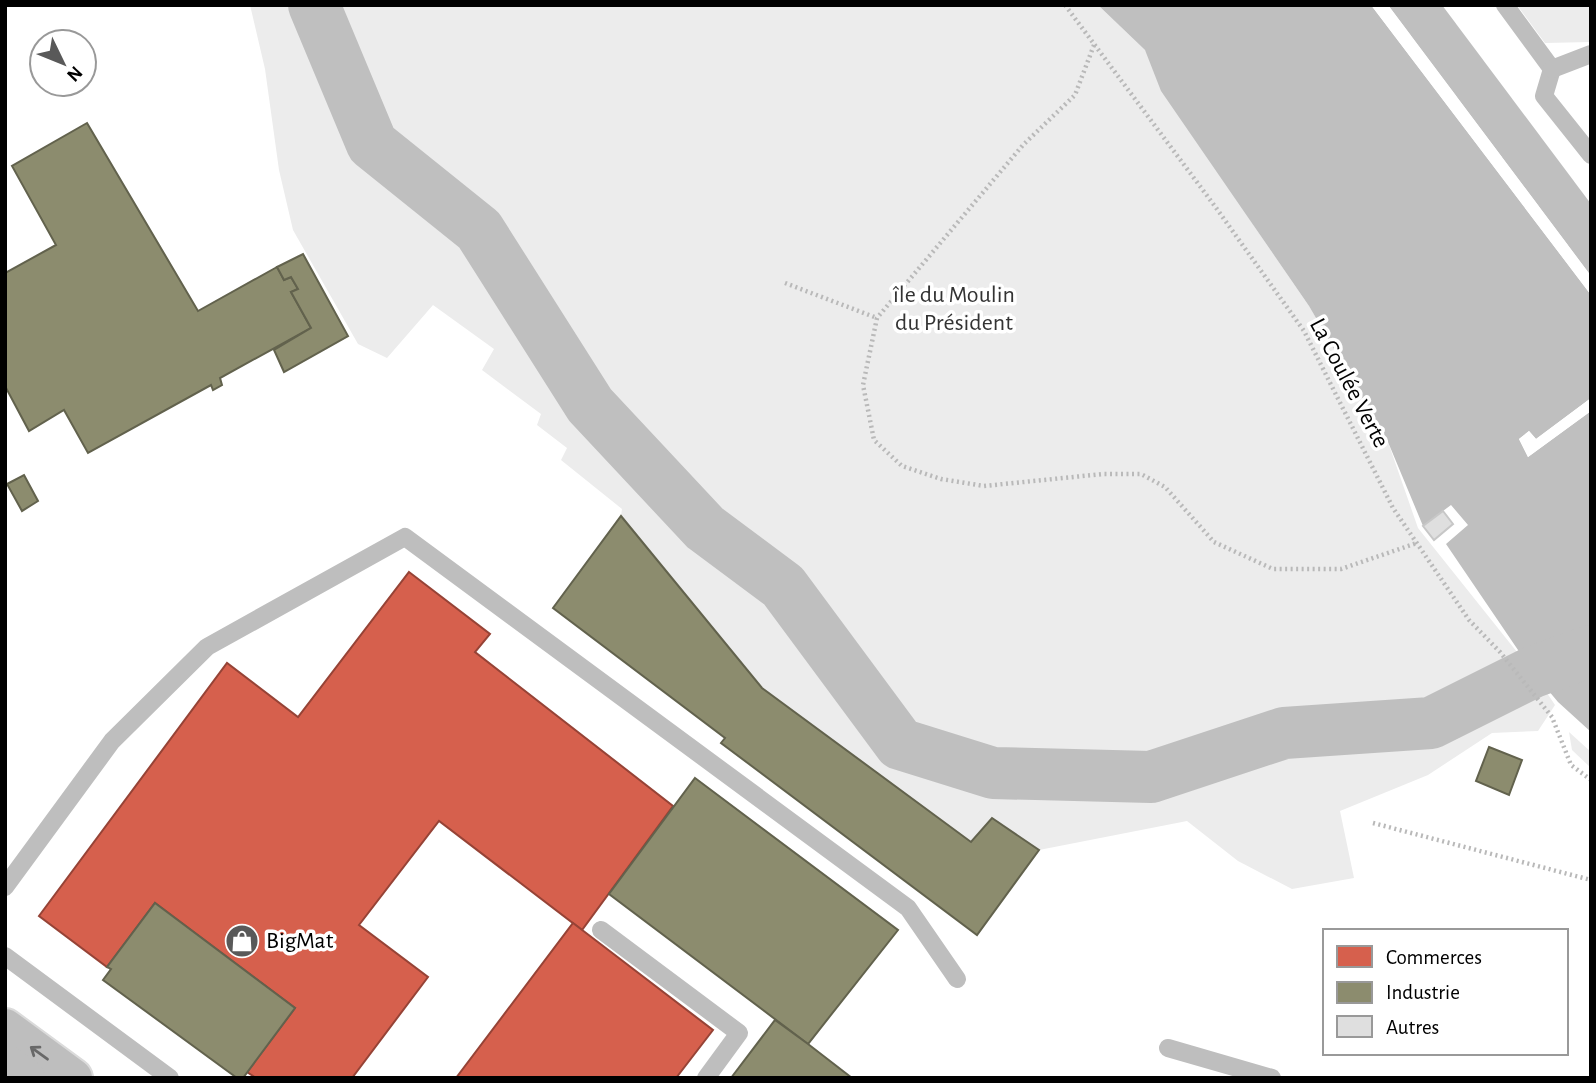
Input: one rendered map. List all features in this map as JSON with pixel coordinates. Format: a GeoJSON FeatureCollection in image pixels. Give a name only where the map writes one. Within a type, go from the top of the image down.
{"type":"FeatureCollection","features":[{"type":"Feature","properties":{"kind":"main road"},"geometry":{"type":"LineString","coordinates":[[5,1028],[74,1078]]}},
{"type":"Feature","properties":{"kind":"main road"},"geometry":{"type":"LineString","coordinates":[[5,1063],[26,1078]]}},
{"type":"Feature","properties":{"kind":"lane"},"geometry":{"type":"LineString","coordinates":[[1505,5],[1552,69]]}},
{"type":"Feature","properties":{"kind":"lane"},"geometry":{"type":"LineString","coordinates":[[1552,69],[1591,54]]}},
{"type":"Feature","properties":{"kind":"lane"},"geometry":{"type":"LineString","coordinates":[[1552,69],[1544,96],[1591,155]]}},
{"type":"Feature","properties":{"kind":"lane"},"geometry":{"type":"LineString","coordinates":[[5,887],[112,741],[206,647],[405,537],[908,908],[957,979]]}},
{"type":"Feature","properties":{"kind":"lane"},"geometry":{"type":"LineString","coordinates":[[601,930],[739,1034],[706,1078]]}},
{"type":"Feature","properties":{"kind":"lane"},"geometry":{"type":"LineString","coordinates":[[5,956],[170,1078]]}},
{"type":"Feature","properties":{"kind":"lane"},"geometry":{"type":"LineString","coordinates":[[1168,1048],[1272,1078]]}},
{"type":"Feature","properties":{"kind":"path","name":"La Coulée Verte"},"geometry":{"type":"LineString","coordinates":[[1065,5],[1304,331],[1393,508],[1469,620],[1500,652],[1552,717],[1571,765],[1591,779]]}},
{"type":"Feature","properties":{"kind":"path"},"geometry":{"type":"LineString","coordinates":[[1094,46],[1075,95],[1023,145],[877,318],[863,385],[874,440],[902,466],[941,479],[984,486],[1103,474],[1141,474],[1165,488],[1214,542],[1273,569],[1341,569],[1416,543]]}},
{"type":"Feature","properties":{"kind":"path"},"geometry":{"type":"LineString","coordinates":[[785,283],[877,318]]}},
{"type":"Feature","properties":{"kind":"path"},"geometry":{"type":"LineString","coordinates":[[1373,824],[1591,880]]}},
{"type":"Feature","properties":{"kind":"green space","name":"île du Moulin du Président"},"geometry":{"type":"Polygon","coordinates":[[[250,5],[1098,5],[1145,50],[1254,226],[1309,306],[1388,442],[1418,528],[1533,672],[1555,705],[1538,731],[1492,733],[1428,775],[1340,811],[1354,878],[1292,889],[1238,861],[1187,821],[1039,850],[992,818],[971,842],[762,688],[621,516],[622,509],[561,460],[567,448],[537,425],[541,414],[482,370],[494,349],[433,305],[387,358],[358,344],[293,230],[279,170],[265,69],[250,5]]]}},
{"type":"Feature","properties":{"kind":"green space"},"geometry":{"type":"Polygon","coordinates":[[[1517,5],[1591,5],[1591,42],[1545,43],[1517,5]]]}},
{"type":"Feature","properties":{"kind":"green space"},"geometry":{"type":"Polygon","coordinates":[[[1569,732],[1591,752],[1591,768],[1572,750],[1569,732]]]}},
{"type":"Feature","properties":{"kind":"shaded area"},"geometry":{"type":"Polygon","coordinates":[[[1098,5],[1371,5],[1591,295],[1591,398],[1536,439],[1529,431],[1519,439],[1528,457],[1591,411],[1591,732],[1558,702],[1533,672],[1446,544],[1468,525],[1451,505],[1423,526],[1388,442],[1309,306],[1161,91],[1145,50],[1098,5]]]}},
{"type":"Feature","properties":{"kind":"shaded area"},"geometry":{"type":"Polygon","coordinates":[[[1388,5],[1442,5],[1591,204],[1591,276],[1388,5]]]}},
{"type":"Feature","properties":{"kind":"pier"},"geometry":{"type":"Polygon","coordinates":[[[1371,5],[1375,5],[1591,290],[1591,295],[1371,5]]]}},
{"type":"Feature","properties":{"kind":"pier"},"geometry":{"type":"Polygon","coordinates":[[[1385,5],[1388,5],[1591,279],[1385,5]]]}},
{"type":"Feature","properties":{"kind":"pier"},"geometry":{"type":"Polygon","coordinates":[[[1591,398],[1591,402],[1538,442],[1528,436],[1523,440],[1529,452],[1591,408],[1591,411],[1528,457],[1519,439],[1529,431],[1536,439],[1591,398]]]}},
{"type":"Feature","properties":{"kind":"building: Commerces"},"geometry":{"type":"Polygon","coordinates":[[[409,572],[490,634],[475,652],[673,806],[582,930],[439,821],[359,925],[428,977],[352,1078],[256,1078],[247,1072],[295,1008],[155,903],[107,967],[39,916],[227,663],[298,717],[409,572]]]}},
{"type":"Feature","properties":{"kind":"building: Commerces"},"geometry":{"type":"Polygon","coordinates":[[[573,923],[713,1030],[676,1078],[456,1078],[573,923]]]}},
{"type":"Feature","properties":{"kind":"building: Industrie"},"geometry":{"type":"Polygon","coordinates":[[[87,123],[198,311],[277,267],[284,280],[291,277],[298,289],[291,292],[311,328],[220,378],[222,385],[213,390],[211,385],[88,453],[64,410],[29,431],[5,386],[5,273],[56,245],[12,166],[87,123]]]}},
{"type":"Feature","properties":{"kind":"building: Industrie"},"geometry":{"type":"Polygon","coordinates":[[[303,254],[348,336],[284,372],[274,350],[311,328],[291,292],[298,289],[291,277],[284,280],[277,267],[303,254]]]}},
{"type":"Feature","properties":{"kind":"building: Industrie"},"geometry":{"type":"Polygon","coordinates":[[[24,475],[38,501],[22,511],[7,484],[24,475]]]}},
{"type":"Feature","properties":{"kind":"building: Industrie"},"geometry":{"type":"Polygon","coordinates":[[[621,516],[762,688],[971,842],[992,818],[1039,850],[977,935],[721,743],[725,738],[553,608],[621,516]]]}},
{"type":"Feature","properties":{"kind":"building: Industrie"},"geometry":{"type":"Polygon","coordinates":[[[1489,747],[1522,760],[1509,795],[1476,781],[1489,747]]]}},
{"type":"Feature","properties":{"kind":"building: Industrie"},"geometry":{"type":"Polygon","coordinates":[[[695,778],[898,930],[808,1044],[609,894],[695,778]]]}},
{"type":"Feature","properties":{"kind":"building: Industrie"},"geometry":{"type":"Polygon","coordinates":[[[155,903],[295,1008],[243,1078],[237,1078],[103,980],[111,969],[107,967],[155,903]]]}},
{"type":"Feature","properties":{"kind":"building: Industrie"},"geometry":{"type":"Polygon","coordinates":[[[775,1020],[808,1044],[852,1078],[731,1078],[775,1020]]]}},
{"type":"Feature","properties":{"kind":"building: Autres"},"geometry":{"type":"Polygon","coordinates":[[[1443,511],[1453,524],[1434,540],[1423,526],[1443,511]]]}},
{"type":"Feature","properties":{"kind":"waterway"},"geometry":{"type":"LineString","coordinates":[[314,5],[372,144],[479,230],[590,405],[705,528],[783,586],[900,744],[993,773],[1151,777],[1284,733],[1431,723],[1533,672],[1591,651]]}},
{"type":"Feature","properties":{"kind":"place","name":"BigMat"},"geometry":{"type":"Point","coordinates":[242,941]}}]}
